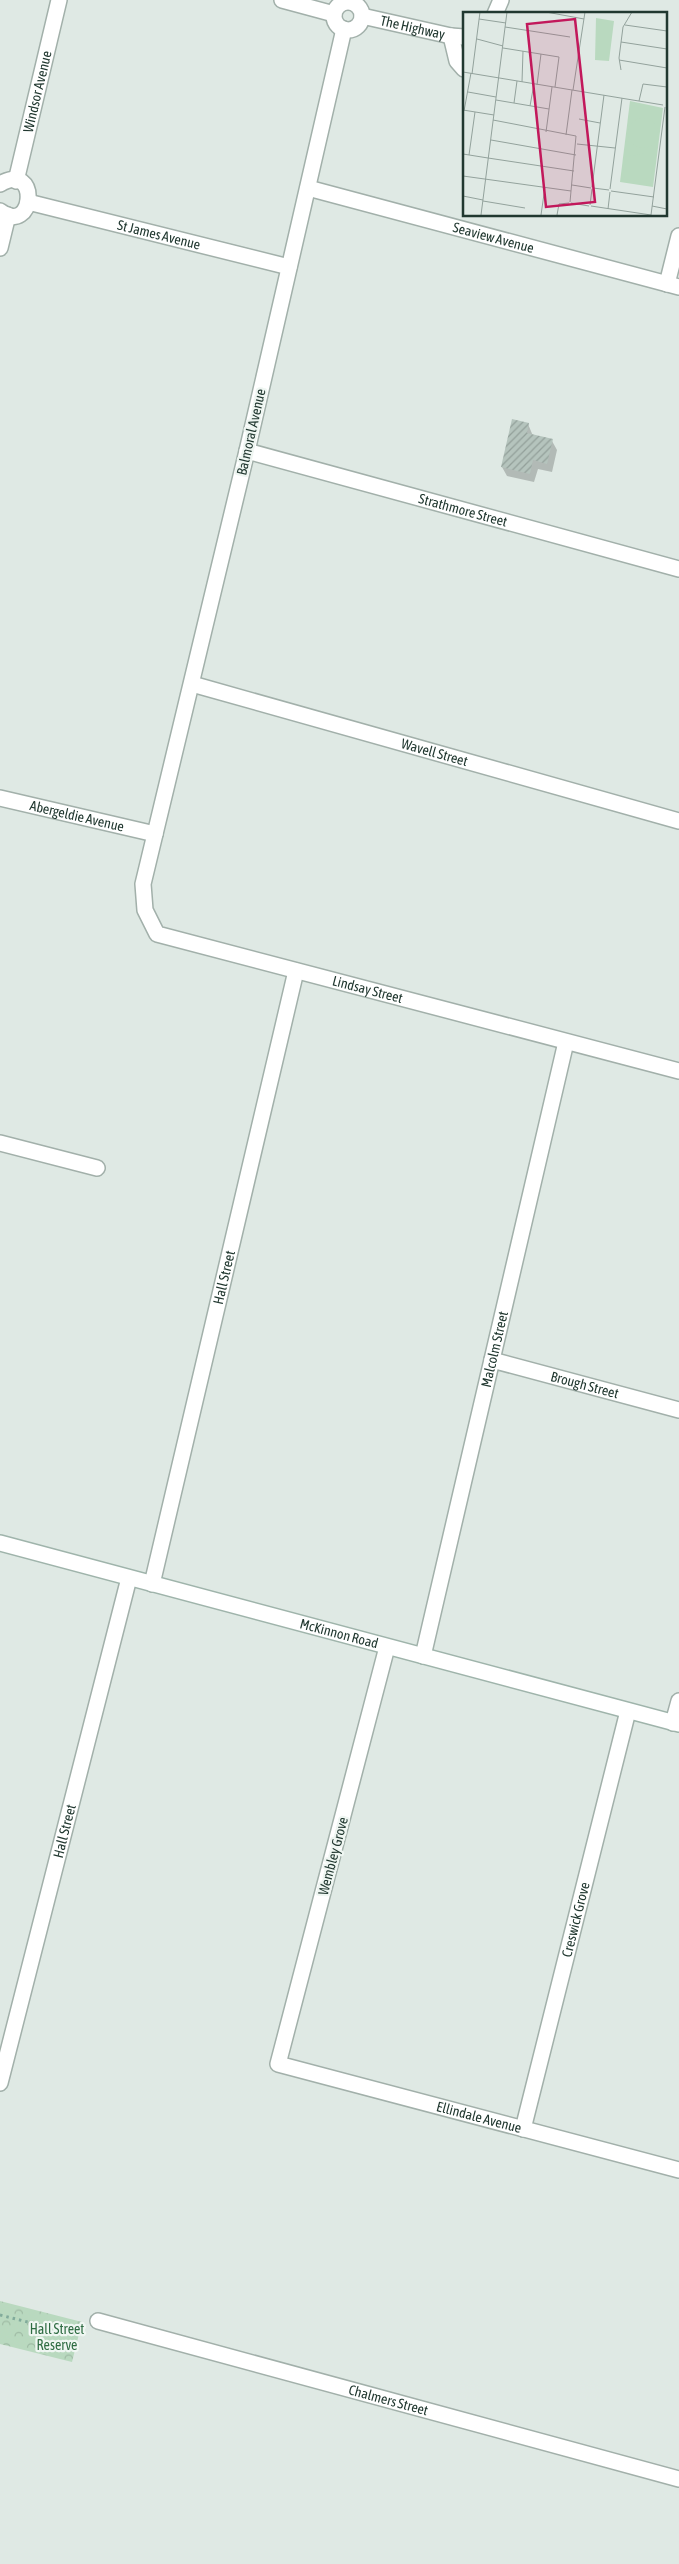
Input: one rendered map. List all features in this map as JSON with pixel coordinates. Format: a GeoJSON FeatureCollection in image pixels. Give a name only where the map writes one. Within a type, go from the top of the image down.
{"type":"FeatureCollection","features":[{"type":"Feature","properties":{"kind":"street","name":"Windsor Avenue"},"geometry":{"type":"LineString","coordinates":[[16,181],[59,0]]}},
{"type":"Feature","properties":{"kind":"street"},"geometry":{"type":"LineString","coordinates":[[282,0],[334,14]]}},
{"type":"Feature","properties":{"kind":"street"},"geometry":{"type":"LineString","coordinates":[[496,12],[501,0]]}},
{"type":"Feature","properties":{"kind":"street"},"geometry":{"type":"LineString","coordinates":[[351,1],[358,6],[362,16],[360,23],[355,29],[344,29],[335,22],[334,14],[340,5],[351,1]]}},
{"type":"Feature","properties":{"kind":"street","name":"The Highway"},"geometry":{"type":"LineString","coordinates":[[362,16],[457,36]]}},
{"type":"Feature","properties":{"kind":"street","name":"Balmoral Avenue"},"geometry":{"type":"LineString","coordinates":[[155,834],[247,451],[344,29]]}},
{"type":"Feature","properties":{"kind":"street"},"geometry":{"type":"LineString","coordinates":[[457,36],[457,60],[463,67]]}},
{"type":"Feature","properties":{"kind":"street"},"geometry":{"type":"LineString","coordinates":[[0,184],[5,181],[16,181],[22,183],[28,191],[28,202],[23,212],[4,213],[0,248]]}},
{"type":"Feature","properties":{"kind":"street","name":"Seaview Avenue"},"geometry":{"type":"LineString","coordinates":[[308,188],[673,285]]}},
{"type":"Feature","properties":{"kind":"street","name":"St James Avenue"},"geometry":{"type":"LineString","coordinates":[[28,202],[289,267]]}},
{"type":"Feature","properties":{"kind":"street"},"geometry":{"type":"LineString","coordinates":[[673,285],[679,236]]}},
{"type":"Feature","properties":{"kind":"street","name":"Strathmore Street"},"geometry":{"type":"LineString","coordinates":[[247,451],[679,569]]}},
{"type":"Feature","properties":{"kind":"street","name":"Wavell Street"},"geometry":{"type":"LineString","coordinates":[[192,684],[679,821]]}},
{"type":"Feature","properties":{"kind":"street","name":"Abergeldie Avenue"},"geometry":{"type":"LineString","coordinates":[[0,798],[155,834]]}},
{"type":"Feature","properties":{"kind":"street","name":"Lindsay Street"},"geometry":{"type":"LineString","coordinates":[[155,834],[143,884],[145,910],[158,934],[679,1071]]}},
{"type":"Feature","properties":{"kind":"street","name":"Hall Street"},"geometry":{"type":"LineString","coordinates":[[152,1584],[296,971]]}},
{"type":"Feature","properties":{"kind":"street","name":"Malcolm Street"},"geometry":{"type":"LineString","coordinates":[[423,1656],[566,1042]]}},
{"type":"Feature","properties":{"kind":"street"},"geometry":{"type":"LineString","coordinates":[[0,1143],[97,1168]]}},
{"type":"Feature","properties":{"kind":"street","name":"Brough Street"},"geometry":{"type":"LineString","coordinates":[[492,1360],[679,1410]]}},
{"type":"Feature","properties":{"kind":"street","name":"McKinnon Road"},"geometry":{"type":"LineString","coordinates":[[0,1544],[676,1723]]}},
{"type":"Feature","properties":{"kind":"street","name":"Hall Street"},"geometry":{"type":"LineString","coordinates":[[0,2083],[129,1578]]}},
{"type":"Feature","properties":{"kind":"street","name":"Wembley Grove"},"geometry":{"type":"LineString","coordinates":[[278,2064],[387,1646]]}},
{"type":"Feature","properties":{"kind":"street"},"geometry":{"type":"LineString","coordinates":[[676,1723],[679,1701]]}},
{"type":"Feature","properties":{"kind":"street","name":"Creswick Grove"},"geometry":{"type":"LineString","coordinates":[[523,2128],[628,1711]]}},
{"type":"Feature","properties":{"kind":"street","name":"Ellindale Avenue"},"geometry":{"type":"LineString","coordinates":[[278,2064],[679,2170]]}},
{"type":"Feature","properties":{"kind":"street","name":"Chalmers Street"},"geometry":{"type":"LineString","coordinates":[[98,2321],[679,2479]]}},
{"type":"Feature","properties":{"kind":"path"},"geometry":{"type":"LineString","coordinates":[[0,2315],[79,2336]]}},
{"type":"Feature","properties":{"kind":"green space","name":"Hall Street Reserve"},"geometry":{"type":"Polygon","coordinates":[[[0,2301],[82,2322],[72,2362],[0,2344],[0,2301]]]}},
{"type":"Feature","properties":{"kind":"building"},"geometry":{"type":"Polygon","coordinates":[[[512,419],[529,423],[527,433],[553,439],[547,464],[533,460],[530,474],[501,467],[512,419]]]}}]}
